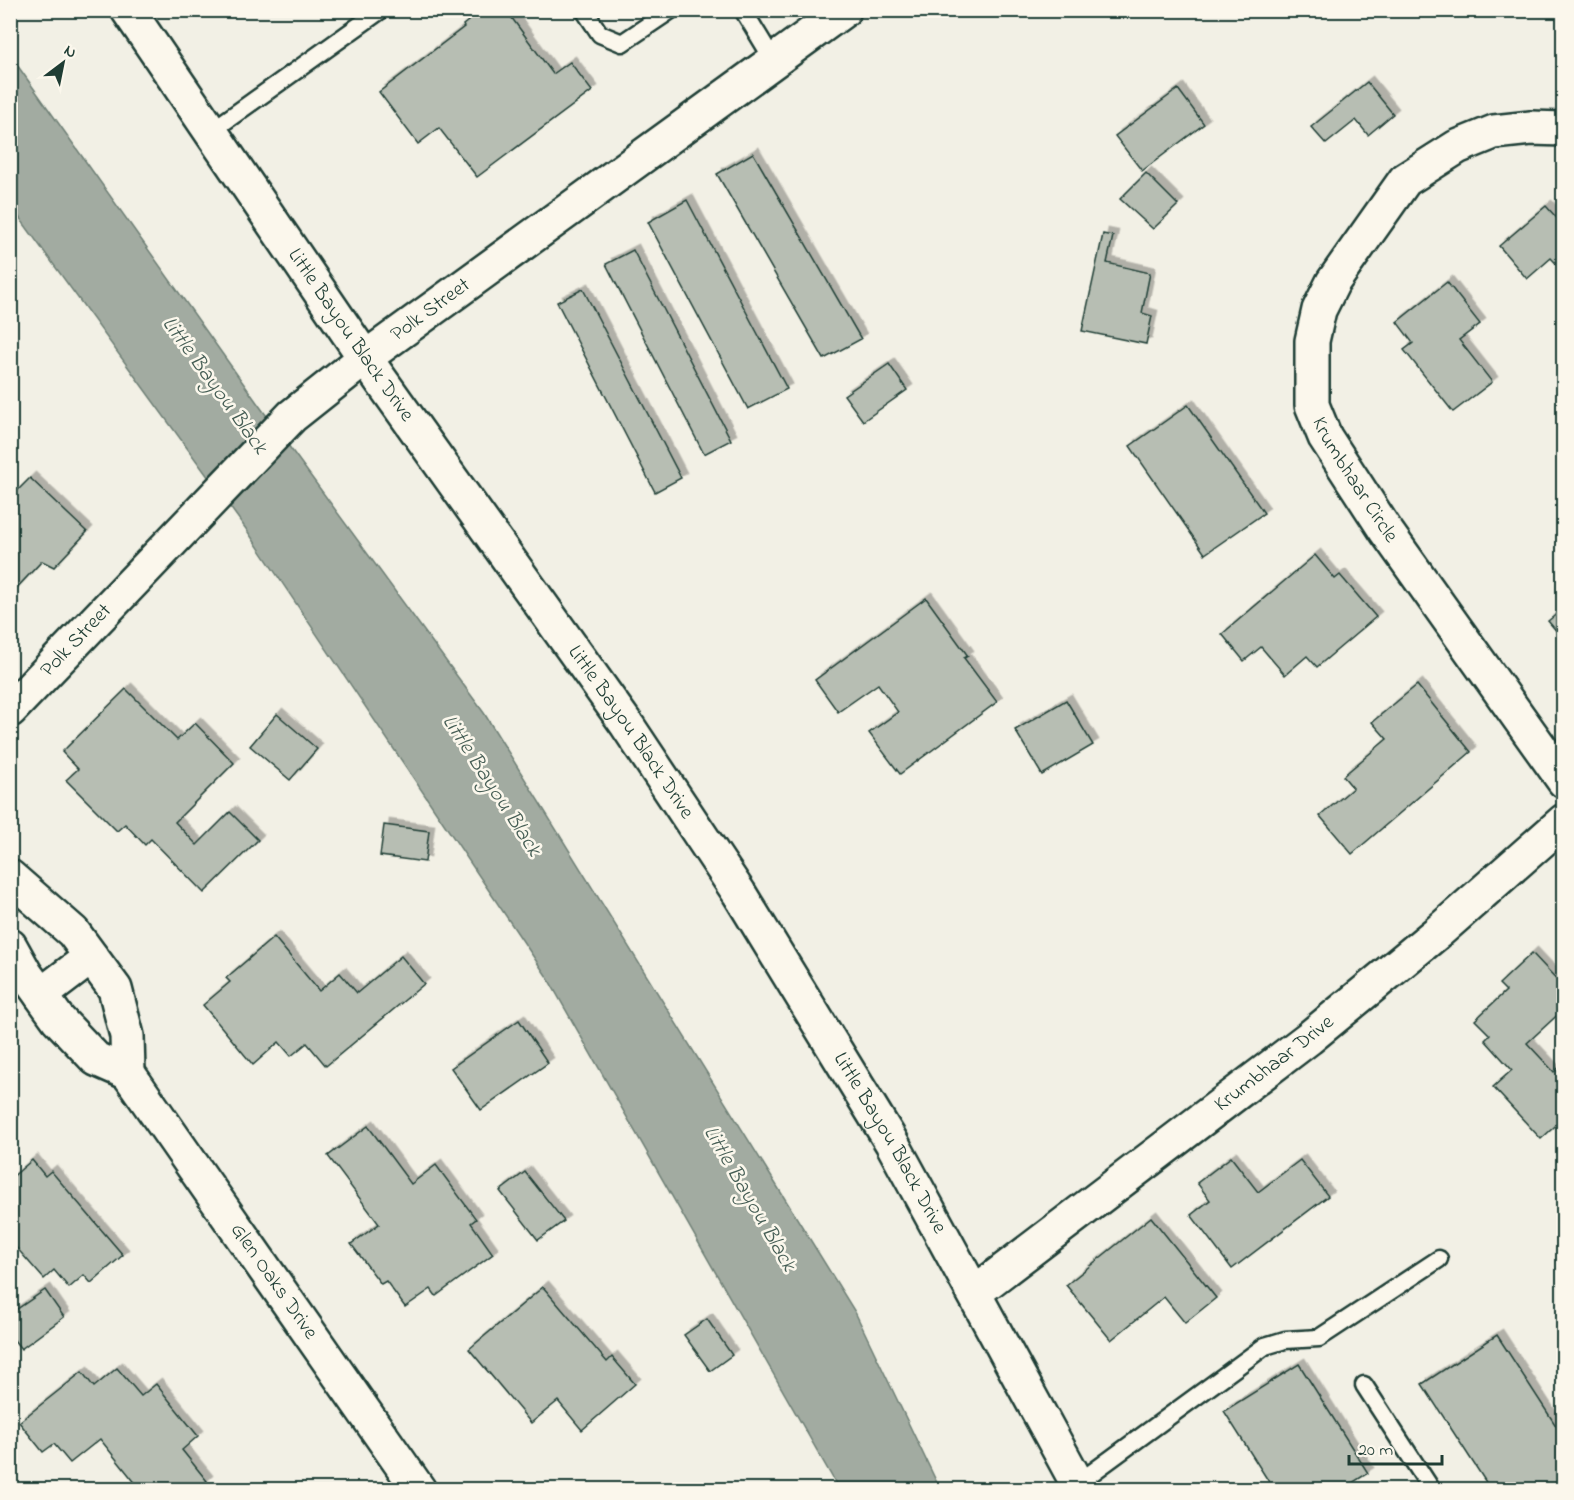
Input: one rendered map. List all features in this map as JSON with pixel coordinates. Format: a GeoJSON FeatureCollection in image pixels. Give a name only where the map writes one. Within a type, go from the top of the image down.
{"type":"FeatureCollection","features":[{"type":"Feature","properties":{"kind":"street","name":"Little Bayou Black Drive"},"geometry":{"type":"LineString","coordinates":[[128,10],[365,358],[627,724],[739,894],[892,1143],[1080,1486]]}},
{"type":"Feature","properties":{"kind":"street","name":"Polk Street"},"geometry":{"type":"LineString","coordinates":[[10,710],[292,416],[365,358],[844,10]]}},
{"type":"Feature","properties":{"kind":"street","name":"Krumbhaar Circle"},"geometry":{"type":"LineString","coordinates":[[1563,129],[1532,128],[1494,132],[1457,147],[1405,180],[1333,282],[1319,309],[1311,342],[1312,405],[1325,437],[1386,531],[1563,781]]}},
{"type":"Feature","properties":{"kind":"street","name":"Krumbhaar Drive"},"geometry":{"type":"LineString","coordinates":[[974,1293],[1309,1038],[1438,932],[1563,821]]}},
{"type":"Feature","properties":{"kind":"street"},"geometry":{"type":"LineString","coordinates":[[10,877],[73,932],[115,989],[127,1036],[128,1073],[96,1059],[58,1019],[25,973],[10,946]]}},
{"type":"Feature","properties":{"kind":"street"},"geometry":{"type":"LineString","coordinates":[[40,995],[91,957]]}},
{"type":"Feature","properties":{"kind":"street","name":"Glen Oaks Drive"},"geometry":{"type":"LineString","coordinates":[[128,1073],[419,1490]]}},
{"type":"Feature","properties":{"kind":"lane"},"geometry":{"type":"LineString","coordinates":[[210,132],[381,10]]}},
{"type":"Feature","properties":{"kind":"lane"},"geometry":{"type":"LineString","coordinates":[[584,10],[600,34],[622,44],[671,10]]}},
{"type":"Feature","properties":{"kind":"lane"},"geometry":{"type":"LineString","coordinates":[[743,10],[774,61]]}},
{"type":"Feature","properties":{"kind":"lane"},"geometry":{"type":"LineString","coordinates":[[1080,1486],[1265,1346],[1285,1340],[1319,1338],[1439,1259]]}},
{"type":"Feature","properties":{"kind":"lane"},"geometry":{"type":"LineString","coordinates":[[1364,1385],[1432,1490]]}},
{"type":"Feature","properties":{"kind":"water","name":"Little Bayou Black"},"geometry":{"type":"Polygon","coordinates":[[[10,55],[258,404],[484,713],[855,1312],[940,1489],[839,1489],[547,977],[246,529],[11,206],[10,55]]]}},
{"type":"Feature","properties":{"kind":"building"},"geometry":{"type":"Polygon","coordinates":[[[482,10],[506,10],[553,74],[570,62],[592,91],[477,177],[439,128],[418,144],[379,92],[464,27],[463,25],[482,10]]]}},
{"type":"Feature","properties":{"kind":"building"},"geometry":{"type":"Polygon","coordinates":[[[1367,82],[1393,114],[1368,135],[1356,120],[1326,144],[1311,127],[1367,82]]]}},
{"type":"Feature","properties":{"kind":"building"},"geometry":{"type":"Polygon","coordinates":[[[1178,89],[1204,124],[1142,171],[1115,136],[1178,89]]]}},
{"type":"Feature","properties":{"kind":"building"},"geometry":{"type":"Polygon","coordinates":[[[753,153],[861,339],[824,359],[717,174],[753,153]]]}},
{"type":"Feature","properties":{"kind":"building"},"geometry":{"type":"Polygon","coordinates":[[[1146,173],[1178,205],[1153,229],[1120,199],[1146,173]]]}},
{"type":"Feature","properties":{"kind":"building"},"geometry":{"type":"Polygon","coordinates":[[[687,200],[787,389],[748,409],[648,222],[687,200]]]}},
{"type":"Feature","properties":{"kind":"building"},"geometry":{"type":"Polygon","coordinates":[[[1546,206],[1564,226],[1564,272],[1551,258],[1527,279],[1499,246],[1546,206]]]}},
{"type":"Feature","properties":{"kind":"building"},"geometry":{"type":"Polygon","coordinates":[[[1103,234],[1113,236],[1107,263],[1150,273],[1142,313],[1152,316],[1146,344],[1082,331],[1103,234]]]}},
{"type":"Feature","properties":{"kind":"building"},"geometry":{"type":"Polygon","coordinates":[[[633,250],[731,440],[704,454],[606,264],[633,250]]]}},
{"type":"Feature","properties":{"kind":"building"},"geometry":{"type":"Polygon","coordinates":[[[1447,282],[1480,324],[1459,340],[1492,382],[1453,412],[1404,350],[1413,343],[1397,322],[1447,282]]]}},
{"type":"Feature","properties":{"kind":"building"},"geometry":{"type":"Polygon","coordinates":[[[583,289],[681,478],[655,492],[557,302],[583,289]]]}},
{"type":"Feature","properties":{"kind":"building"},"geometry":{"type":"Polygon","coordinates":[[[889,364],[907,390],[863,421],[844,395],[889,364]]]}},
{"type":"Feature","properties":{"kind":"building"},"geometry":{"type":"Polygon","coordinates":[[[1188,405],[1264,513],[1205,554],[1130,446],[1188,405]]]}},
{"type":"Feature","properties":{"kind":"building"},"geometry":{"type":"Polygon","coordinates":[[[30,478],[87,532],[54,567],[42,561],[10,595],[10,498],[30,478]]]}},
{"type":"Feature","properties":{"kind":"building"},"geometry":{"type":"Polygon","coordinates":[[[1315,555],[1335,579],[1340,575],[1376,617],[1317,667],[1307,656],[1285,675],[1261,647],[1244,661],[1222,634],[1315,555]]]}},
{"type":"Feature","properties":{"kind":"building"},"geometry":{"type":"Polygon","coordinates":[[[926,598],[968,656],[964,658],[997,702],[900,774],[869,733],[898,712],[878,684],[838,712],[815,680],[926,598]]]}},
{"type":"Feature","properties":{"kind":"building"},"geometry":{"type":"Polygon","coordinates":[[[1564,608],[1564,640],[1548,621],[1564,608]]]}},
{"type":"Feature","properties":{"kind":"building"},"geometry":{"type":"Polygon","coordinates":[[[1417,685],[1471,752],[1352,854],[1320,816],[1353,788],[1343,776],[1387,739],[1372,722],[1417,685]]]}},
{"type":"Feature","properties":{"kind":"building"},"geometry":{"type":"Polygon","coordinates":[[[126,689],[177,740],[195,723],[234,763],[175,822],[197,845],[230,812],[258,840],[204,893],[151,839],[145,845],[125,824],[117,831],[66,780],[78,769],[62,752],[126,689]]]}},
{"type":"Feature","properties":{"kind":"building"},"geometry":{"type":"Polygon","coordinates":[[[1066,700],[1093,745],[1042,775],[1015,730],[1066,700]]]}},
{"type":"Feature","properties":{"kind":"building"},"geometry":{"type":"Polygon","coordinates":[[[277,714],[317,749],[290,780],[250,746],[277,714]]]}},
{"type":"Feature","properties":{"kind":"building"},"geometry":{"type":"Polygon","coordinates":[[[384,825],[429,831],[425,862],[380,856],[384,825]]]}},
{"type":"Feature","properties":{"kind":"building"},"geometry":{"type":"Polygon","coordinates":[[[274,937],[319,991],[340,973],[357,993],[401,956],[424,984],[326,1066],[307,1043],[291,1056],[279,1042],[253,1065],[203,1005],[230,982],[226,978],[274,937]]]}},
{"type":"Feature","properties":{"kind":"building"},"geometry":{"type":"Polygon","coordinates":[[[1532,953],[1564,987],[1564,1009],[1527,1043],[1554,1072],[1564,1063],[1564,1118],[1541,1139],[1493,1087],[1512,1070],[1485,1040],[1490,1035],[1475,1020],[1506,991],[1499,984],[1532,953]]]}},
{"type":"Feature","properties":{"kind":"building"},"geometry":{"type":"Polygon","coordinates":[[[519,1020],[548,1063],[481,1110],[451,1068],[519,1020]]]}},
{"type":"Feature","properties":{"kind":"building"},"geometry":{"type":"Polygon","coordinates":[[[368,1126],[411,1184],[436,1165],[476,1219],[471,1223],[493,1254],[436,1296],[431,1289],[405,1307],[386,1281],[381,1284],[351,1244],[379,1224],[328,1156],[368,1126]]]}},
{"type":"Feature","properties":{"kind":"building"},"geometry":{"type":"Polygon","coordinates":[[[1231,1157],[1258,1192],[1300,1160],[1328,1196],[1232,1269],[1191,1215],[1210,1200],[1197,1183],[1231,1157]]]}},
{"type":"Feature","properties":{"kind":"building"},"geometry":{"type":"Polygon","coordinates":[[[32,1160],[45,1176],[51,1171],[123,1255],[91,1283],[84,1275],[69,1288],[54,1270],[44,1279],[15,1246],[10,1250],[10,1179],[32,1160]]]}},
{"type":"Feature","properties":{"kind":"building"},"geometry":{"type":"Polygon","coordinates":[[[525,1172],[564,1221],[538,1240],[500,1191],[525,1172]]]}},
{"type":"Feature","properties":{"kind":"building"},"geometry":{"type":"Polygon","coordinates":[[[1151,1217],[1216,1298],[1185,1323],[1164,1297],[1111,1340],[1066,1285],[1151,1217]]]}},
{"type":"Feature","properties":{"kind":"building"},"geometry":{"type":"Polygon","coordinates":[[[543,1287],[607,1362],[612,1357],[635,1384],[582,1430],[558,1401],[531,1423],[469,1349],[543,1287]]]}},
{"type":"Feature","properties":{"kind":"building"},"geometry":{"type":"Polygon","coordinates":[[[45,1290],[64,1317],[21,1349],[10,1335],[10,1314],[45,1290]]]}},
{"type":"Feature","properties":{"kind":"building"},"geometry":{"type":"Polygon","coordinates":[[[707,1319],[732,1355],[710,1371],[684,1335],[707,1319]]]}},
{"type":"Feature","properties":{"kind":"building"},"geometry":{"type":"Polygon","coordinates":[[[1497,1335],[1564,1438],[1564,1490],[1491,1490],[1422,1384],[1497,1335]]]}},
{"type":"Feature","properties":{"kind":"building"},"geometry":{"type":"Polygon","coordinates":[[[1299,1364],[1368,1473],[1341,1490],[1274,1490],[1224,1411],[1299,1364]]]}},
{"type":"Feature","properties":{"kind":"building"},"geometry":{"type":"Polygon","coordinates":[[[117,1368],[141,1396],[156,1384],[198,1436],[182,1450],[207,1481],[197,1490],[141,1490],[100,1439],[70,1463],[54,1444],[43,1452],[19,1422],[82,1372],[94,1387],[117,1368]]]}}]}
